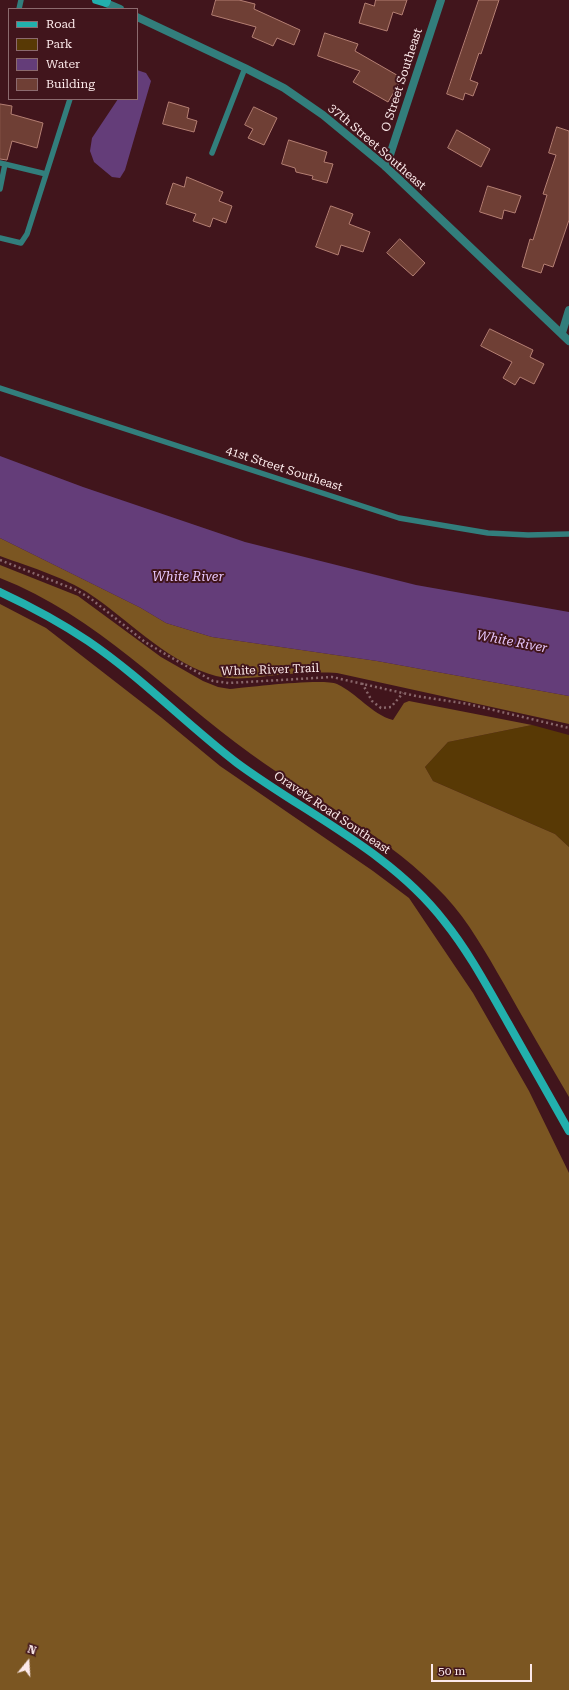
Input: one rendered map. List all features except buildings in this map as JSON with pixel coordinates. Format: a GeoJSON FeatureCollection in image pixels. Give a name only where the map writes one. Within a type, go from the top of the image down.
{"type":"FeatureCollection","features":[{"type":"Feature","properties":{"kind":"street"},"geometry":{"type":"LineString","coordinates":[[96,0],[117,8]]}},
{"type":"Feature","properties":{"kind":"street","name":"O Street Southeast"},"geometry":{"type":"LineString","coordinates":[[386,167],[441,0]]}},
{"type":"Feature","properties":{"kind":"street","name":"37th Street Southeast"},"geometry":{"type":"LineString","coordinates":[[138,17],[284,88],[324,115],[386,167],[569,341]]}},
{"type":"Feature","properties":{"kind":"street"},"geometry":{"type":"LineString","coordinates":[[562,333],[569,310]]}},
{"type":"Feature","properties":{"kind":"street","name":"Oravetz Road Southeast"},"geometry":{"type":"LineString","coordinates":[[0,592],[35,609],[87,640],[112,658],[237,763],[375,856],[422,896],[443,920],[466,953],[494,998],[569,1131]]}},
{"type":"Feature","properties":{"kind":"lane"},"geometry":{"type":"LineString","coordinates":[[212,153],[245,68]]}},
{"type":"Feature","properties":{"kind":"lane"},"geometry":{"type":"LineString","coordinates":[[0,238],[21,243],[23,241],[70,100]]}},
{"type":"Feature","properties":{"kind":"lane"},"geometry":{"type":"LineString","coordinates":[[0,189],[2,164],[46,174]]}},
{"type":"Feature","properties":{"kind":"lane","name":"41st Street Southeast"},"geometry":{"type":"LineString","coordinates":[[0,388],[399,518],[488,533],[528,535],[569,534]]}},
{"type":"Feature","properties":{"kind":"path","name":"White River Trail"},"geometry":{"type":"LineString","coordinates":[[0,560],[76,590],[90,598],[145,642],[213,681],[229,683],[332,677],[403,693],[468,704],[569,728]]}},
{"type":"Feature","properties":{"kind":"path"},"geometry":{"type":"LineString","coordinates":[[362,683],[372,701],[381,708],[391,707],[403,693]]}},
{"type":"Feature","properties":{"kind":"green space"},"geometry":{"type":"Polygon","coordinates":[[[532,725],[569,735],[569,847],[555,834],[433,781],[425,767],[448,742],[532,725]]]}},
{"type":"Feature","properties":{"kind":"shaded area"},"geometry":{"type":"Polygon","coordinates":[[[0,538],[141,608],[166,623],[212,637],[377,661],[569,696],[569,724],[337,673],[300,673],[254,678],[239,678],[216,676],[200,671],[184,663],[154,643],[97,599],[75,585],[50,574],[0,556],[0,538]]]}},
{"type":"Feature","properties":{"kind":"shaded area"},"geometry":{"type":"Polygon","coordinates":[[[0,565],[78,596],[161,657],[203,681],[218,687],[230,689],[329,682],[345,688],[371,709],[393,720],[404,703],[409,701],[532,725],[448,742],[425,767],[433,781],[555,834],[569,847],[569,1097],[477,938],[454,906],[424,875],[352,820],[251,754],[100,635],[68,613],[35,594],[0,578],[0,565]]]}},
{"type":"Feature","properties":{"kind":"shaded area"},"geometry":{"type":"Polygon","coordinates":[[[0,604],[46,628],[162,718],[220,766],[373,871],[409,898],[473,993],[529,1091],[569,1173],[569,1690],[0,1690],[0,604]]]}},
{"type":"Feature","properties":{"kind":"water"},"geometry":{"type":"Polygon","coordinates":[[[138,70],[146,73],[151,81],[125,170],[120,178],[112,177],[94,162],[90,151],[92,138],[117,100],[138,100],[138,70]]]}},
{"type":"Feature","properties":{"kind":"water","name":"White River"},"geometry":{"type":"Polygon","coordinates":[[[0,456],[83,487],[245,542],[416,585],[569,612],[569,696],[377,661],[212,637],[166,623],[141,608],[0,538],[0,456]]]}}]}
